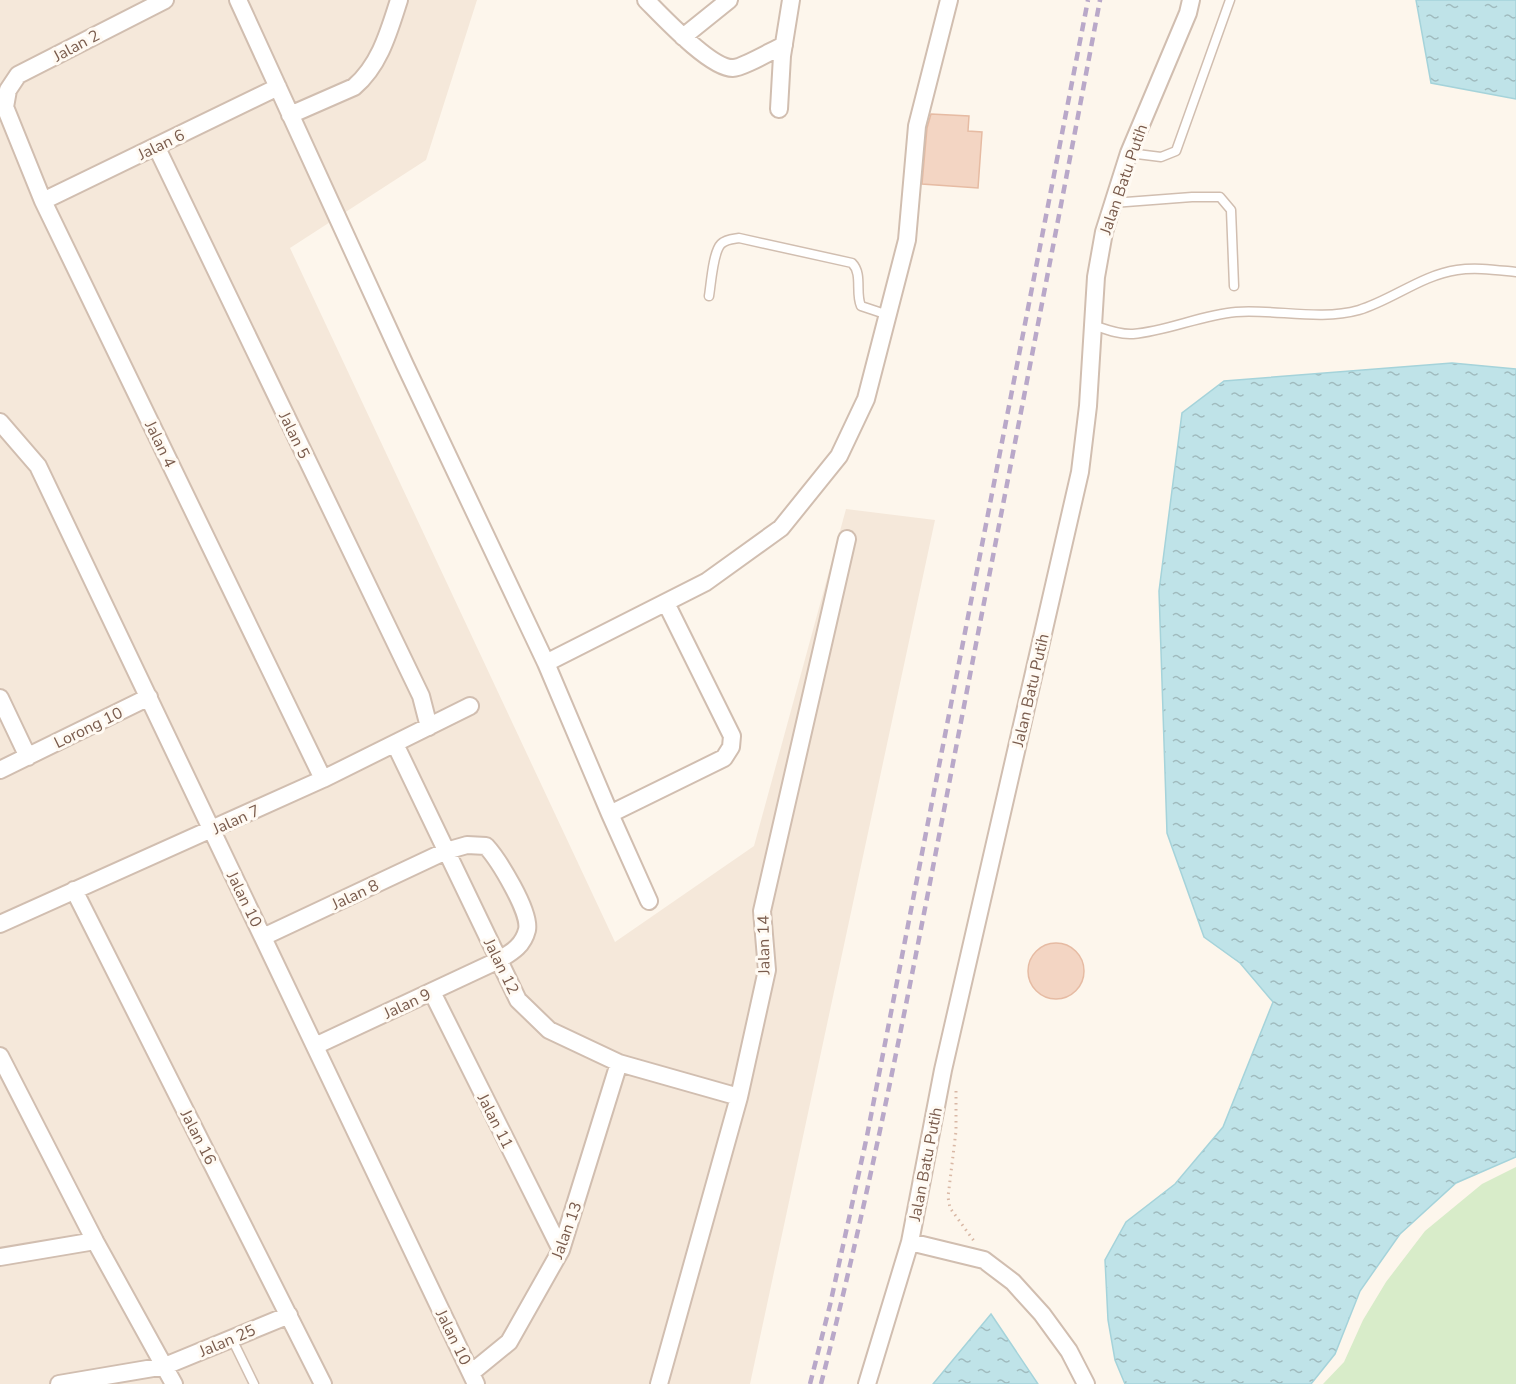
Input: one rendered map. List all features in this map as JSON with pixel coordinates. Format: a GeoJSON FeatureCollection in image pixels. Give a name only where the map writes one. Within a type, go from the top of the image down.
{"type":"FeatureCollection","features":[{"type":"Feature","properties":{"kind":"street","name":"Jalan 2"},"geometry":{"type":"LineString","coordinates":[[5,107],[8,90],[18,75],[143,4],[165,0]]}},
{"type":"Feature","properties":{"kind":"street"},"geometry":{"type":"LineString","coordinates":[[238,0],[405,365],[546,663],[649,902]]}},
{"type":"Feature","properties":{"kind":"street"},"geometry":{"type":"LineString","coordinates":[[290,115],[354,87],[361,81],[373,67],[399,0]]}},
{"type":"Feature","properties":{"kind":"street"},"geometry":{"type":"LineString","coordinates":[[646,0],[683,37],[721,66],[734,68],[784,45]]}},
{"type":"Feature","properties":{"kind":"street"},"geometry":{"type":"LineString","coordinates":[[683,37],[729,0]]}},
{"type":"Feature","properties":{"kind":"street"},"geometry":{"type":"LineString","coordinates":[[779,108],[784,45],[791,0]]}},
{"type":"Feature","properties":{"kind":"street"},"geometry":{"type":"LineString","coordinates":[[546,663],[706,582],[781,528],[839,456],[866,399],[907,240],[917,126],[949,0]]}},
{"type":"Feature","properties":{"kind":"street","name":"Jalan Batu Putih"},"geometry":{"type":"LineString","coordinates":[[867,1384],[910,1242],[943,1070],[1080,472],[1104,232],[1129,153],[1188,13],[1191,0]]}},
{"type":"Feature","properties":{"kind":"street","name":"Jalan 6"},"geometry":{"type":"LineString","coordinates":[[43,201],[278,87]]}},
{"type":"Feature","properties":{"kind":"street","name":"Jalan 4"},"geometry":{"type":"LineString","coordinates":[[5,107],[43,201],[323,779]]}},
{"type":"Feature","properties":{"kind":"street","name":"Jalan 5"},"geometry":{"type":"LineString","coordinates":[[156,146],[421,696],[429,727]]}},
{"type":"Feature","properties":{"kind":"street","name":"Jalan 10"},"geometry":{"type":"LineString","coordinates":[[0,422],[38,466],[474,1378]]}},
{"type":"Feature","properties":{"kind":"street","name":"Jalan 14"},"geometry":{"type":"LineString","coordinates":[[659,1384],[739,1097],[767,970],[762,911],[847,539]]}},
{"type":"Feature","properties":{"kind":"street"},"geometry":{"type":"LineString","coordinates":[[610,814],[724,758],[731,747],[732,736],[666,603]]}},
{"type":"Feature","properties":{"kind":"street","name":"Lorong 10"},"geometry":{"type":"LineString","coordinates":[[0,770],[148,697]]}},
{"type":"Feature","properties":{"kind":"street"},"geometry":{"type":"LineString","coordinates":[[0,698],[28,757]]}},
{"type":"Feature","properties":{"kind":"street","name":"Jalan 7"},"geometry":{"type":"LineString","coordinates":[[0,924],[323,779],[470,706]]}},
{"type":"Feature","properties":{"kind":"street","name":"Jalan 12"},"geometry":{"type":"LineString","coordinates":[[394,744],[518,1000],[549,1030],[619,1063],[739,1097]]}},
{"type":"Feature","properties":{"kind":"street","name":"Jalan 8"},"geometry":{"type":"LineString","coordinates":[[263,937],[446,851],[467,845],[486,846],[495,856],[513,888],[527,920],[527,929],[518,949],[499,960]]}},
{"type":"Feature","properties":{"kind":"street","name":"Jalan 16"},"geometry":{"type":"LineString","coordinates":[[74,890],[323,1384]]}},
{"type":"Feature","properties":{"kind":"street","name":"Jalan 9"},"geometry":{"type":"LineString","coordinates":[[315,1046],[499,960]]}},
{"type":"Feature","properties":{"kind":"street","name":"Jalan 11"},"geometry":{"type":"LineString","coordinates":[[432,992],[561,1250]]}},
{"type":"Feature","properties":{"kind":"street"},"geometry":{"type":"LineString","coordinates":[[0,1056],[94,1241],[174,1384]]}},
{"type":"Feature","properties":{"kind":"street","name":"Jalan 13"},"geometry":{"type":"LineString","coordinates":[[474,1378],[509,1342],[561,1250],[619,1063]]}},
{"type":"Feature","properties":{"kind":"street"},"geometry":{"type":"LineString","coordinates":[[0,1257],[94,1241]]}},
{"type":"Feature","properties":{"kind":"street"},"geometry":{"type":"LineString","coordinates":[[910,1242],[984,1260],[1012,1282],[1052,1327],[1069,1351],[1086,1384]]}},
{"type":"Feature","properties":{"kind":"street","name":"Jalan 25"},"geometry":{"type":"LineString","coordinates":[[59,1384],[109,1380],[165,1366],[289,1315]]}},
{"type":"Feature","properties":{"kind":"lane"},"geometry":{"type":"LineString","coordinates":[[1129,153],[1161,157],[1176,151],[1230,0]]}},
{"type":"Feature","properties":{"kind":"lane"},"geometry":{"type":"LineString","coordinates":[[1113,203],[1192,196],[1220,197],[1231,210],[1234,286]]}},
{"type":"Feature","properties":{"kind":"lane"},"geometry":{"type":"LineString","coordinates":[[709,296],[716,252],[721,244],[730,239],[739,238],[852,263],[858,271],[858,299],[861,306],[888,315]]}},
{"type":"Feature","properties":{"kind":"lane"},"geometry":{"type":"LineString","coordinates":[[1093,325],[1132,334],[1234,312],[1345,313],[1361,309],[1455,270],[1516,272]]}},
{"type":"Feature","properties":{"kind":"lane"},"geometry":{"type":"LineString","coordinates":[[231,1337],[254,1384]]}},
{"type":"Feature","properties":{"kind":"path"},"geometry":{"type":"LineString","coordinates":[[957,1086],[956,1131],[948,1197],[950,1208],[971,1240],[980,1247]]}},
{"type":"Feature","properties":{"kind":"shaded area"},"geometry":{"type":"Polygon","coordinates":[[[0,0],[477,0],[426,160],[290,248],[615,942],[754,846],[846,509],[935,520],[750,1384],[0,1384],[0,0]]]}},
{"type":"Feature","properties":{"kind":"green space"},"geometry":{"type":"Polygon","coordinates":[[[1516,1167],[1516,1384],[1323,1384],[1344,1362],[1363,1320],[1386,1282],[1425,1231],[1482,1184],[1516,1167]]]}},
{"type":"Feature","properties":{"kind":"water"},"geometry":{"type":"Polygon","coordinates":[[[1416,0],[1516,0],[1516,99],[1431,83],[1416,0]]]}},
{"type":"Feature","properties":{"kind":"water"},"geometry":{"type":"Polygon","coordinates":[[[1452,363],[1516,369],[1516,1157],[1456,1183],[1400,1234],[1360,1291],[1335,1354],[1311,1384],[1125,1384],[1115,1360],[1108,1320],[1105,1260],[1126,1222],[1175,1184],[1223,1127],[1273,1002],[1240,963],[1204,937],[1167,833],[1159,591],[1182,413],[1224,381],[1452,363]]]}},
{"type":"Feature","properties":{"kind":"water"},"geometry":{"type":"Polygon","coordinates":[[[991,1314],[1038,1384],[933,1384],[991,1314]]]}},
{"type":"Feature","properties":{"kind":"building"},"geometry":{"type":"Polygon","coordinates":[[[931,114],[969,116],[968,131],[982,132],[978,188],[922,184],[927,128],[931,114]]]}},
{"type":"Feature","properties":{"kind":"building"},"geometry":{"type":"Polygon","coordinates":[[[1056,943],[1067,945],[1076,951],[1082,960],[1084,971],[1082,982],[1076,991],[1067,997],[1056,999],[1045,997],[1036,991],[1030,982],[1028,971],[1030,960],[1036,951],[1045,945],[1056,943]]]}},
{"type":"Feature","properties":{"kind":"railway"},"geometry":{"type":"LineString","coordinates":[[810,1384],[867,1136],[1088,0]]}},
{"type":"Feature","properties":{"kind":"railway"},"geometry":{"type":"LineString","coordinates":[[821,1384],[878,1141],[1100,0]]}}]}
